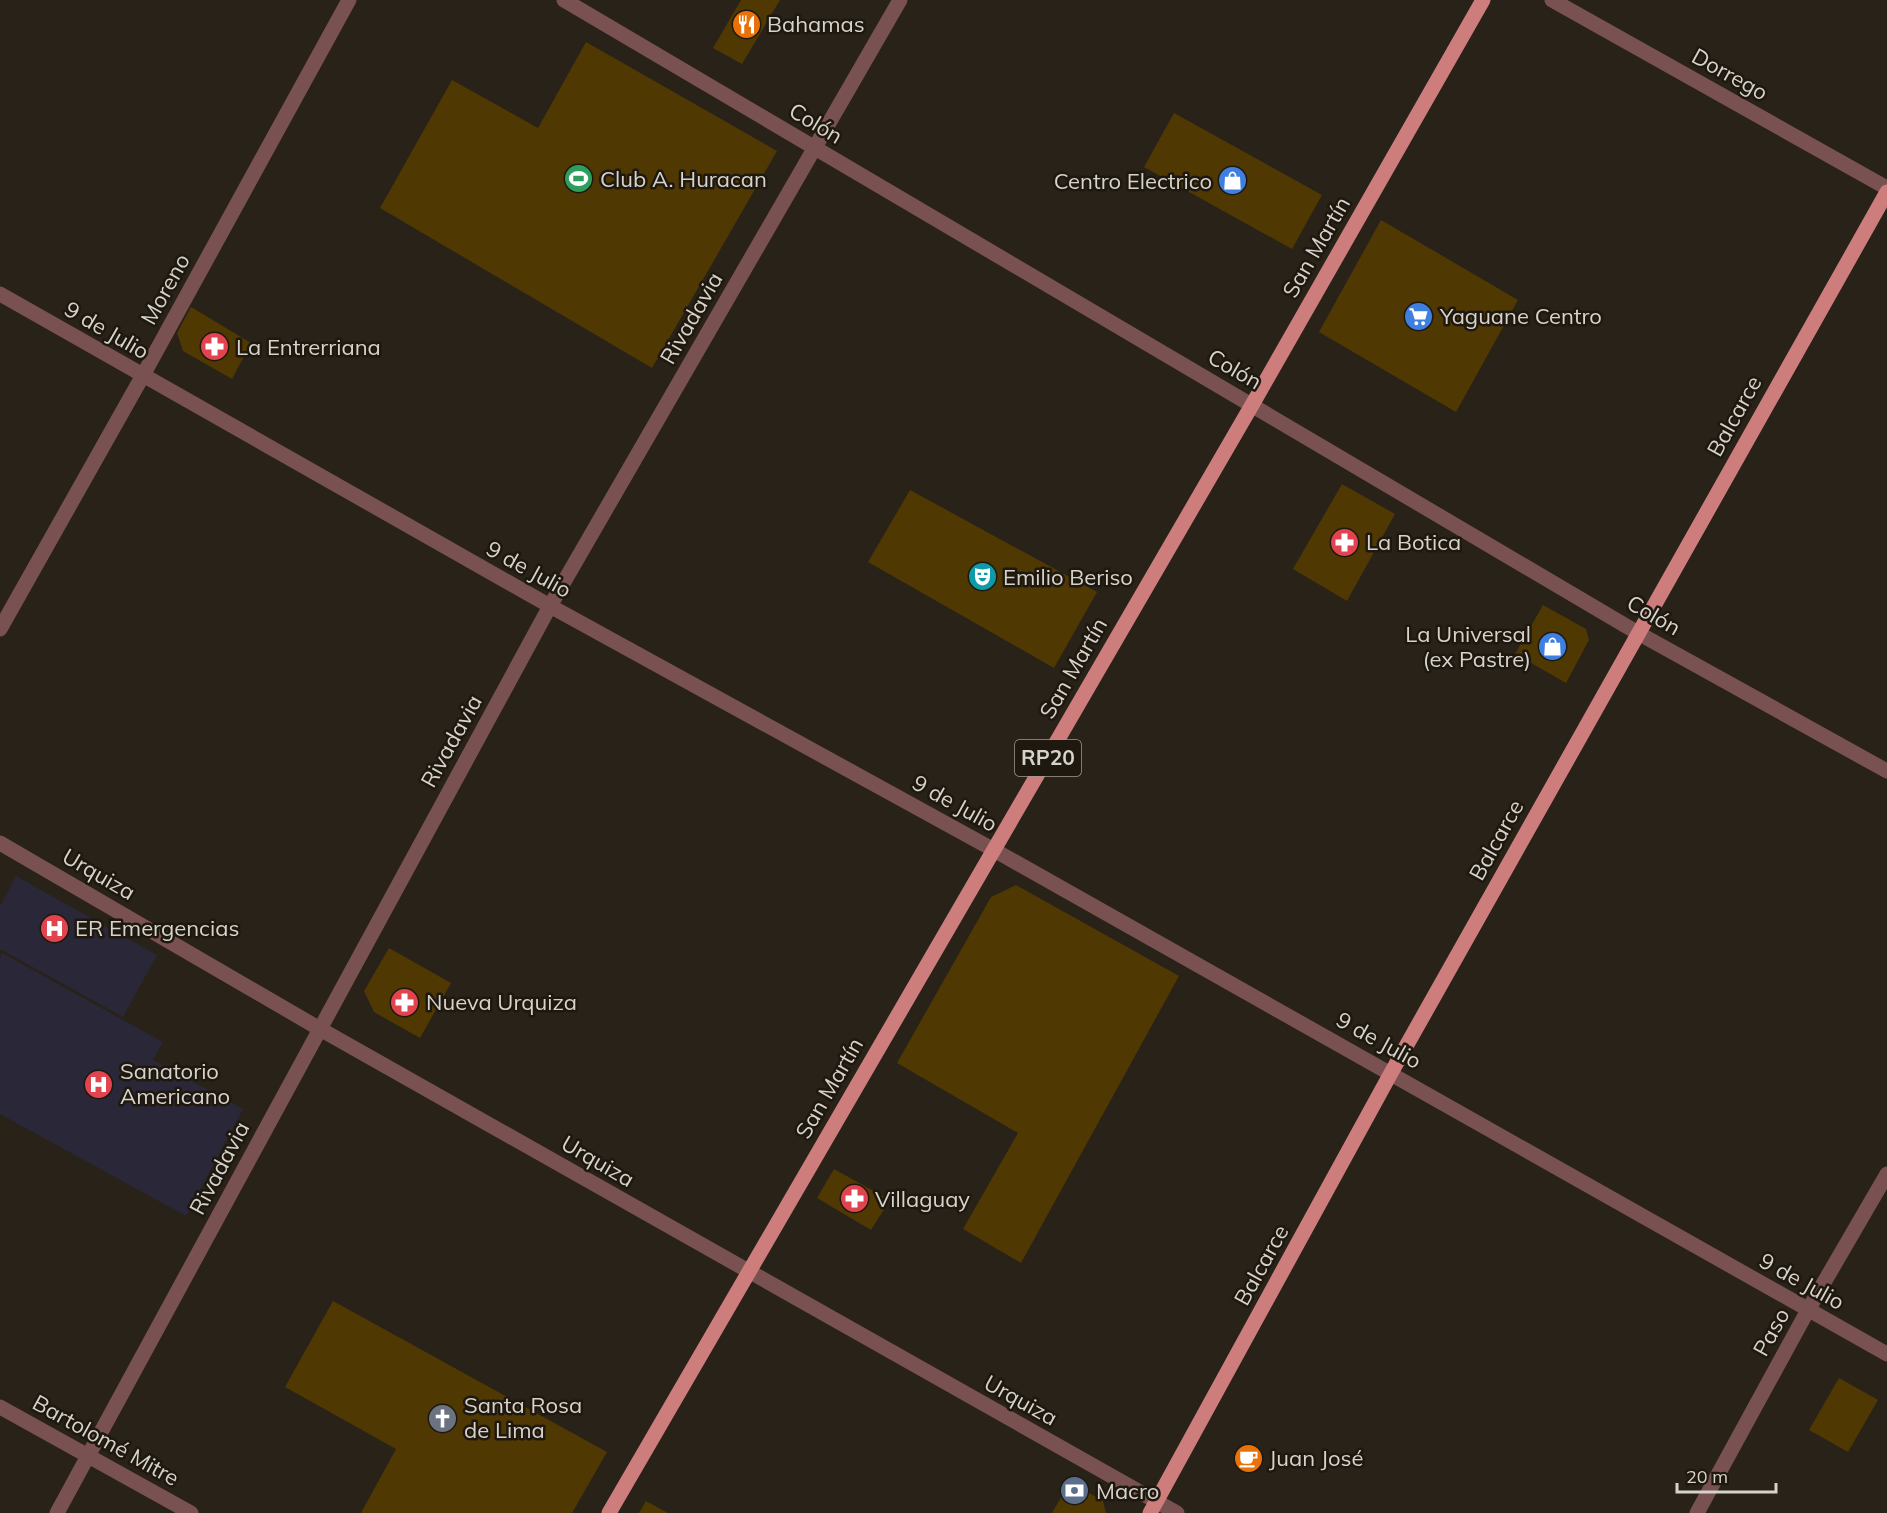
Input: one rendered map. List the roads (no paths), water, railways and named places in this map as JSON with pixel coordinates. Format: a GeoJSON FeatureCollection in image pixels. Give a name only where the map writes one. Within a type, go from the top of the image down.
{"type":"FeatureCollection","features":[{"type":"Feature","properties":{"kind":"main road","name":"San Martín"},"geometry":{"type":"LineString","coordinates":[[609,1513],[1252,405],[1483,0]]}},
{"type":"Feature","properties":{"kind":"main road","name":"Balcarce"},"geometry":{"type":"LineString","coordinates":[[1154,1507],[1391,1073],[1887,190]]}},
{"type":"Feature","properties":{"kind":"street","name":"Moreno"},"geometry":{"type":"LineString","coordinates":[[0,629],[142,377],[349,0]]}},
{"type":"Feature","properties":{"kind":"street","name":"Colón"},"geometry":{"type":"LineString","coordinates":[[564,0],[1638,633],[1887,771]]}},
{"type":"Feature","properties":{"kind":"street","name":"Rivadavia"},"geometry":{"type":"LineString","coordinates":[[57,1513],[550,606],[900,0]]}},
{"type":"Feature","properties":{"kind":"street","name":"Dorrego"},"geometry":{"type":"LineString","coordinates":[[1552,0],[1887,190]]}},
{"type":"Feature","properties":{"kind":"street","name":"9 de Julio"},"geometry":{"type":"LineString","coordinates":[[0,294],[142,377],[550,606],[994,850],[1887,1354]]}},
{"type":"Feature","properties":{"kind":"street","name":"Urquiza"},"geometry":{"type":"LineString","coordinates":[[0,843],[320,1029],[748,1271],[1154,1507],[1177,1513]]}},
{"type":"Feature","properties":{"kind":"street","name":"Paso"},"geometry":{"type":"LineString","coordinates":[[1698,1513],[1808,1310],[1887,1174]]}},
{"type":"Feature","properties":{"kind":"street","name":"Bartolomé Mitre"},"geometry":{"type":"LineString","coordinates":[[0,1407],[191,1513]]}},
{"type":"Feature","properties":{"kind":"place","name":"Bahamas"},"geometry":{"type":"Point","coordinates":[746,24]}},
{"type":"Feature","properties":{"kind":"place","name":"Club A. Huracan"},"geometry":{"type":"Point","coordinates":[579,179]}},
{"type":"Feature","properties":{"kind":"place","name":"Centro Electrico"},"geometry":{"type":"Point","coordinates":[1233,181]}},
{"type":"Feature","properties":{"kind":"place","name":"Yaguane Centro"},"geometry":{"type":"Point","coordinates":[1419,316]}},
{"type":"Feature","properties":{"kind":"place","name":"La Entrerriana"},"geometry":{"type":"Point","coordinates":[215,347]}},
{"type":"Feature","properties":{"kind":"place","name":"La Botica"},"geometry":{"type":"Point","coordinates":[1345,542]}},
{"type":"Feature","properties":{"kind":"place","name":"Emilio Beriso"},"geometry":{"type":"Point","coordinates":[982,577]}},
{"type":"Feature","properties":{"kind":"place","name":"La Universal (ex Pastre)"},"geometry":{"type":"Point","coordinates":[1552,647]}},
{"type":"Feature","properties":{"kind":"place","name":"ER Emergencias"},"geometry":{"type":"Point","coordinates":[54,928]}},
{"type":"Feature","properties":{"kind":"place","name":"Nueva Urquiza"},"geometry":{"type":"Point","coordinates":[405,1002]}},
{"type":"Feature","properties":{"kind":"place","name":"Sanatorio Americano"},"geometry":{"type":"Point","coordinates":[99,1084]}},
{"type":"Feature","properties":{"kind":"place","name":"Villaguay"},"geometry":{"type":"Point","coordinates":[854,1199]}},
{"type":"Feature","properties":{"kind":"place","name":"Santa Rosa de Lima"},"geometry":{"type":"Point","coordinates":[443,1418]}},
{"type":"Feature","properties":{"kind":"place","name":"Juan José"},"geometry":{"type":"Point","coordinates":[1248,1458]}},
{"type":"Feature","properties":{"kind":"place","name":"Macro"},"geometry":{"type":"Point","coordinates":[1075,1491]}}]}
